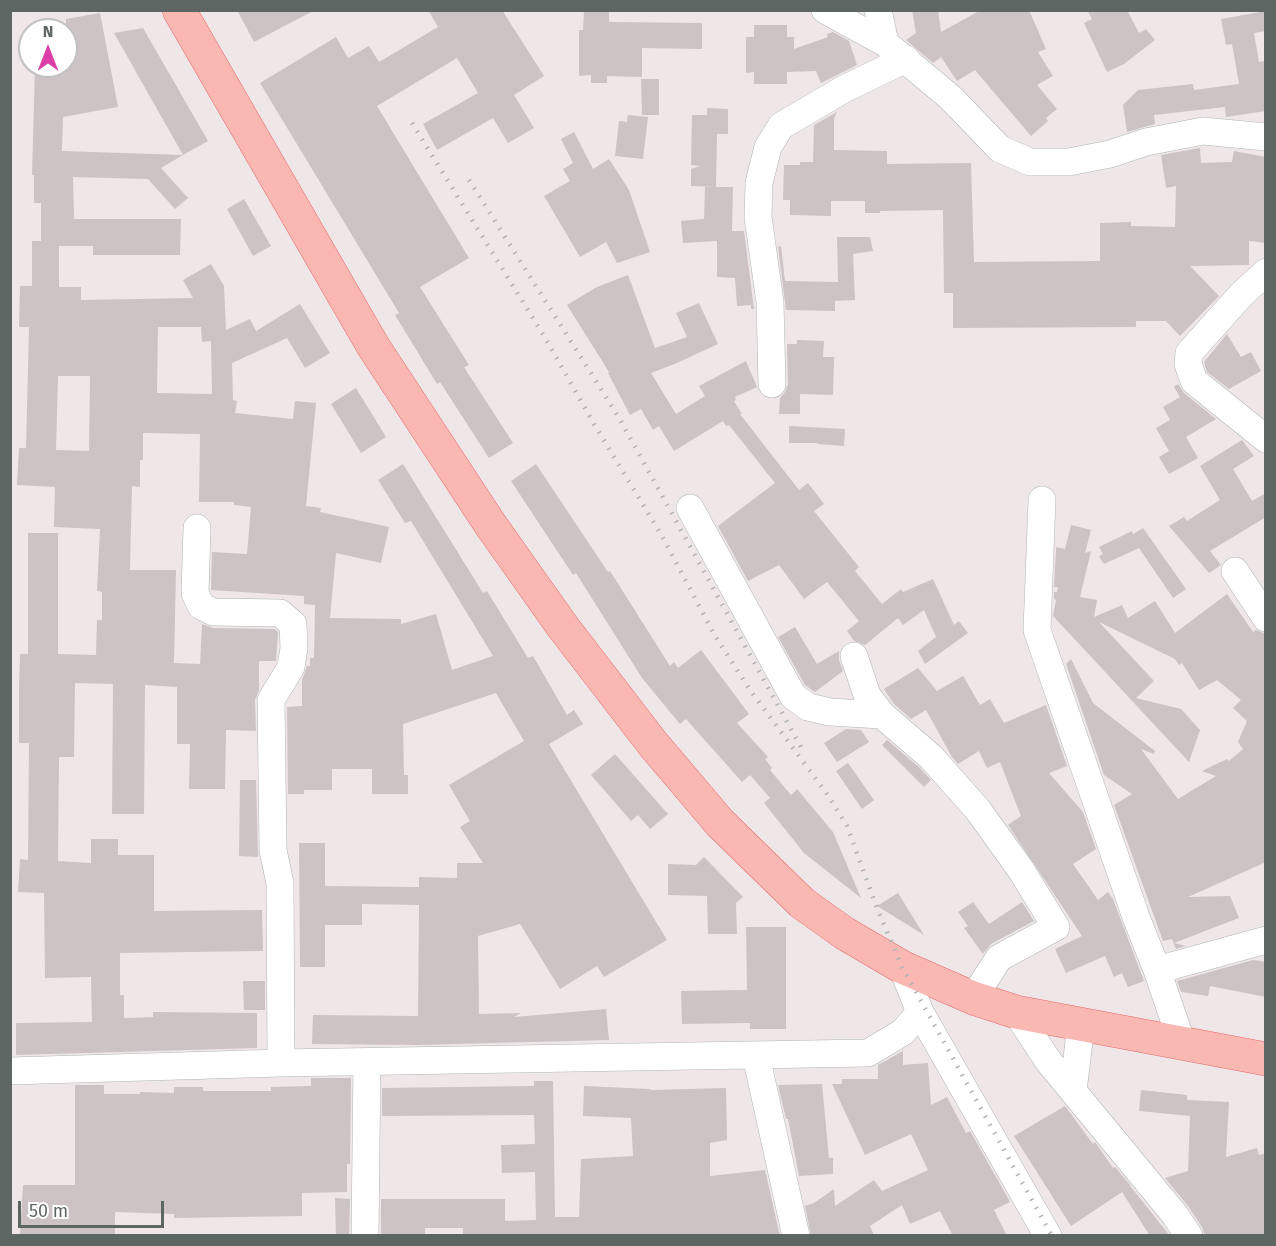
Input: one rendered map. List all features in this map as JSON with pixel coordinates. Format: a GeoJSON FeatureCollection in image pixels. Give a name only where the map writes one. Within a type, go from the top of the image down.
{"type":"FeatureCollection","features":[{"type":"Feature","properties":{"kind":"main road"},"geometry":{"type":"LineString","coordinates":[[178,10],[374,346],[490,524],[563,627],[652,744],[720,823],[802,903],[844,933],[902,967],[973,998],[1016,1012],[1266,1059]]}},
{"type":"Feature","properties":{"kind":"street"},"geometry":{"type":"LineString","coordinates":[[825,10],[895,51],[951,98],[1000,149],[1030,162],[1069,162],[1110,154],[1146,142],[1203,131],[1266,137]]}},
{"type":"Feature","properties":{"kind":"street"},"geometry":{"type":"LineString","coordinates":[[878,10],[895,51]]}},
{"type":"Feature","properties":{"kind":"street"},"geometry":{"type":"LineString","coordinates":[[772,384],[770,302],[758,217],[759,183],[768,147],[781,126],[844,89],[895,51]]}},
{"type":"Feature","properties":{"kind":"street"},"geometry":{"type":"LineString","coordinates":[[1266,272],[1241,295],[1189,353],[1188,364],[1194,381],[1266,439]]}},
{"type":"Feature","properties":{"kind":"street"},"geometry":{"type":"LineString","coordinates":[[1042,500],[1037,630],[1182,1043]]}},
{"type":"Feature","properties":{"kind":"street"},"geometry":{"type":"LineString","coordinates":[[690,508],[793,696],[808,707],[882,714]]}},
{"type":"Feature","properties":{"kind":"street"},"geometry":{"type":"LineString","coordinates":[[197,528],[195,593],[201,606],[213,612],[280,613],[292,624],[294,648],[291,667],[271,700],[273,850],[280,883],[281,1063]]}},
{"type":"Feature","properties":{"kind":"street"},"geometry":{"type":"LineString","coordinates":[[1235,571],[1266,618]]}},
{"type":"Feature","properties":{"kind":"street"},"geometry":{"type":"LineString","coordinates":[[854,656],[867,695],[882,714],[931,757],[978,810],[1021,870],[1056,927],[999,958],[973,998]]}},
{"type":"Feature","properties":{"kind":"street"},"geometry":{"type":"LineString","coordinates":[[1157,970],[1266,940]]}},
{"type":"Feature","properties":{"kind":"street"},"geometry":{"type":"LineString","coordinates":[[902,967],[920,1012],[1048,1236]]}},
{"type":"Feature","properties":{"kind":"street"},"geometry":{"type":"LineString","coordinates":[[10,1071],[281,1063],[868,1053],[903,1032],[920,1012]]}},
{"type":"Feature","properties":{"kind":"street"},"geometry":{"type":"LineString","coordinates":[[1016,1012],[1049,1062],[1175,1215],[1189,1236]]}},
{"type":"Feature","properties":{"kind":"street"},"geometry":{"type":"LineString","coordinates":[[1072,1091],[1081,1025]]}},
{"type":"Feature","properties":{"kind":"street"},"geometry":{"type":"LineString","coordinates":[[756,1056],[796,1236]]}},
{"type":"Feature","properties":{"kind":"street"},"geometry":{"type":"LineString","coordinates":[[365,1236],[367,1062]]}},
{"type":"Feature","properties":{"kind":"building"},"geometry":{"type":"Polygon","coordinates":[[[237,10],[315,10],[254,42],[237,10]]]}},
{"type":"Feature","properties":{"kind":"building"},"geometry":{"type":"Polygon","coordinates":[[[428,10],[502,10],[544,76],[514,95],[534,128],[508,143],[493,118],[437,150],[423,124],[478,93],[457,58],[377,106],[469,258],[420,287],[469,365],[464,367],[513,443],[489,458],[440,382],[437,384],[395,315],[399,313],[260,83],[336,37],[348,58],[369,46],[379,62],[438,27],[428,10]]]}},
{"type":"Feature","properties":{"kind":"building"},"geometry":{"type":"Polygon","coordinates":[[[584,10],[609,10],[609,22],[702,23],[702,49],[642,48],[642,77],[607,76],[607,83],[591,83],[591,75],[579,76],[579,30],[583,30],[584,10]]]}},
{"type":"Feature","properties":{"kind":"building"},"geometry":{"type":"Polygon","coordinates":[[[912,10],[938,10],[941,32],[981,10],[1029,10],[1046,49],[1038,52],[1053,76],[1037,85],[1057,109],[1046,118],[1048,121],[1031,136],[975,70],[957,81],[941,57],[933,63],[906,40],[916,33],[912,10]]]}},
{"type":"Feature","properties":{"kind":"building"},"geometry":{"type":"Polygon","coordinates":[[[1087,10],[1127,10],[1139,33],[1146,29],[1155,40],[1124,64],[1107,72],[1084,23],[1092,19],[1087,10]]]}},
{"type":"Feature","properties":{"kind":"building"},"geometry":{"type":"Polygon","coordinates":[[[1266,11],[1266,31],[1254,33],[1259,62],[1266,61],[1266,111],[1226,117],[1225,107],[1154,115],[1155,124],[1127,132],[1123,105],[1138,90],[1193,84],[1194,90],[1239,84],[1232,44],[1226,45],[1221,19],[1266,11]]]}},
{"type":"Feature","properties":{"kind":"building"},"geometry":{"type":"Polygon","coordinates":[[[100,13],[118,107],[63,117],[62,151],[183,155],[161,168],[188,198],[175,209],[148,179],[73,177],[74,219],[181,219],[180,255],[93,255],[93,246],[59,246],[59,287],[81,287],[81,300],[193,298],[183,280],[211,264],[224,286],[226,330],[250,319],[256,331],[300,304],[330,353],[305,368],[287,338],[232,363],[233,400],[237,401],[235,413],[293,419],[295,401],[316,403],[306,506],[321,508],[320,512],[389,527],[381,563],[336,553],[330,618],[401,619],[401,624],[436,614],[452,670],[493,656],[411,521],[405,523],[378,480],[403,464],[483,593],[487,591],[528,658],[533,656],[567,715],[574,710],[583,724],[549,744],[667,940],[604,977],[597,966],[560,989],[520,924],[478,936],[479,1014],[521,1013],[514,1017],[606,1009],[609,1040],[417,1045],[312,1044],[313,1015],[418,1016],[419,905],[362,904],[362,925],[325,925],[325,967],[300,967],[299,843],[325,843],[325,886],[419,887],[419,877],[457,878],[457,863],[483,863],[460,827],[470,821],[449,785],[524,741],[496,693],[403,724],[404,775],[408,775],[408,794],[372,794],[372,769],[332,769],[332,790],[304,790],[304,794],[288,794],[287,707],[302,706],[302,680],[307,666],[310,666],[310,658],[314,658],[315,605],[304,604],[304,596],[211,590],[212,552],[247,554],[251,507],[234,505],[234,502],[199,502],[200,434],[143,433],[140,487],[132,486],[130,570],[176,570],[174,663],[200,664],[202,624],[213,628],[274,629],[278,632],[276,661],[259,661],[259,690],[255,700],[256,731],[226,730],[225,789],[189,789],[190,744],[177,744],[177,687],[145,685],[144,814],[112,814],[113,684],[75,683],[74,757],[59,757],[58,861],[91,863],[91,839],[118,839],[118,855],[154,855],[154,911],[262,910],[263,951],[120,953],[120,995],[124,995],[124,1018],[153,1017],[153,1012],[257,1013],[257,1048],[16,1055],[16,1023],[92,1022],[91,977],[45,978],[44,893],[18,892],[20,859],[28,860],[29,743],[19,743],[19,689],[20,654],[28,654],[28,533],[58,533],[58,654],[96,655],[97,620],[102,620],[102,592],[97,591],[100,529],[54,527],[55,487],[17,485],[19,448],[26,448],[29,327],[19,327],[20,286],[32,286],[32,241],[41,241],[41,203],[34,203],[34,175],[32,175],[35,78],[78,78],[78,18],[72,18],[100,13]],[[158,327],[157,393],[212,394],[211,341],[202,342],[201,327],[158,327]],[[58,376],[56,450],[89,451],[90,376],[58,376]]]}},
{"type":"Feature","properties":{"kind":"building"},"geometry":{"type":"Polygon","coordinates":[[[754,25],[787,25],[787,37],[794,37],[794,49],[828,37],[827,34],[833,32],[849,41],[857,65],[821,83],[816,71],[787,72],[787,84],[754,84],[754,72],[746,73],[746,37],[754,37],[754,25]]]}},
{"type":"Feature","properties":{"kind":"building"},"geometry":{"type":"Polygon","coordinates":[[[143,28],[208,141],[183,155],[114,33],[143,28]]]}},
{"type":"Feature","properties":{"kind":"building"},"geometry":{"type":"Polygon","coordinates":[[[641,79],[659,79],[659,115],[642,115],[641,79]]]}},
{"type":"Feature","properties":{"kind":"building"},"geometry":{"type":"Polygon","coordinates":[[[707,108],[728,109],[728,134],[717,134],[716,187],[691,186],[691,169],[700,166],[691,165],[692,115],[707,115],[707,108]]]}},
{"type":"Feature","properties":{"kind":"building"},"geometry":{"type":"Polygon","coordinates":[[[837,112],[834,119],[834,150],[887,151],[887,164],[971,163],[974,262],[1100,261],[1100,223],[1131,222],[1131,226],[1175,227],[1176,186],[1166,188],[1161,155],[1200,148],[1201,163],[1232,162],[1234,151],[1266,157],[1266,243],[1249,241],[1249,265],[1190,266],[1219,296],[1180,336],[1166,321],[1136,321],[1136,327],[953,328],[953,293],[944,293],[943,210],[865,213],[865,201],[831,201],[831,216],[790,215],[790,200],[783,200],[784,165],[813,162],[814,125],[837,112]]]}},
{"type":"Feature","properties":{"kind":"building"},"geometry":{"type":"Polygon","coordinates":[[[628,115],[648,117],[643,159],[615,156],[619,121],[627,122],[628,115]]]}},
{"type":"Feature","properties":{"kind":"building"},"geometry":{"type":"Polygon","coordinates":[[[574,132],[593,169],[609,159],[629,190],[650,252],[617,263],[606,242],[580,257],[544,196],[570,181],[563,169],[573,163],[561,139],[574,132]]]}},
{"type":"Feature","properties":{"kind":"building"},"geometry":{"type":"Polygon","coordinates":[[[705,187],[733,187],[732,231],[744,231],[754,309],[751,309],[751,305],[737,306],[735,278],[717,277],[717,241],[683,243],[681,221],[704,219],[705,187]]]}},
{"type":"Feature","properties":{"kind":"building"},"geometry":{"type":"Polygon","coordinates":[[[244,199],[271,246],[253,256],[227,209],[244,199]]]}},
{"type":"Feature","properties":{"kind":"building"},"geometry":{"type":"Polygon","coordinates":[[[837,237],[870,237],[873,251],[853,254],[855,300],[835,301],[835,311],[786,310],[778,247],[781,246],[785,281],[838,282],[837,237]]]}},
{"type":"Feature","properties":{"kind":"building"},"geometry":{"type":"Polygon","coordinates":[[[628,275],[655,348],[687,337],[676,313],[699,303],[718,344],[651,373],[676,414],[705,396],[699,386],[746,361],[757,387],[735,397],[734,401],[742,414],[740,414],[799,490],[808,483],[824,504],[814,511],[859,567],[855,571],[882,604],[901,589],[903,592],[933,579],[954,625],[959,621],[968,633],[925,664],[918,651],[936,637],[924,610],[903,625],[898,618],[865,645],[854,641],[847,631],[859,621],[827,582],[804,599],[779,565],[748,581],[718,526],[775,483],[729,425],[726,426],[723,421],[674,451],[659,426],[653,430],[641,409],[630,415],[609,372],[567,305],[597,287],[628,275]]]}},
{"type":"Feature","properties":{"kind":"building"},"geometry":{"type":"Polygon","coordinates":[[[1227,334],[1241,357],[1251,352],[1261,371],[1229,389],[1207,372],[1204,362],[1227,334]]]}},
{"type":"Feature","properties":{"kind":"building"},"geometry":{"type":"Polygon","coordinates":[[[797,340],[824,341],[823,357],[834,357],[833,395],[800,394],[800,414],[779,414],[780,398],[788,384],[787,344],[797,344],[797,340]]]}},
{"type":"Feature","properties":{"kind":"building"},"geometry":{"type":"Polygon","coordinates":[[[1178,384],[1184,393],[1216,419],[1186,437],[1198,458],[1169,474],[1159,457],[1169,451],[1156,428],[1170,420],[1163,407],[1180,397],[1174,387],[1178,384]]]}},
{"type":"Feature","properties":{"kind":"building"},"geometry":{"type":"Polygon","coordinates":[[[356,388],[386,437],[361,453],[331,404],[356,388]]]}},
{"type":"Feature","properties":{"kind":"building"},"geometry":{"type":"Polygon","coordinates":[[[789,426],[845,429],[844,446],[789,443],[789,426]]]}},
{"type":"Feature","properties":{"kind":"building"},"geometry":{"type":"Polygon","coordinates":[[[1242,440],[1254,456],[1233,469],[1252,501],[1266,493],[1266,517],[1210,551],[1221,565],[1209,573],[1169,526],[1184,517],[1187,521],[1220,500],[1200,466],[1242,440]]]}},
{"type":"Feature","properties":{"kind":"building"},"geometry":{"type":"Polygon","coordinates":[[[536,464],[608,572],[610,571],[670,666],[674,662],[678,668],[701,650],[749,714],[737,723],[768,757],[765,759],[772,768],[770,770],[791,795],[797,789],[833,832],[861,898],[804,853],[764,803],[770,798],[750,775],[742,782],[686,719],[680,724],[642,678],[576,573],[573,575],[511,481],[536,464]]]}},
{"type":"Feature","properties":{"kind":"building"},"geometry":{"type":"Polygon","coordinates":[[[1071,525],[1091,530],[1085,553],[1091,551],[1080,597],[1097,600],[1094,617],[1122,605],[1128,618],[1155,601],[1175,633],[1227,594],[1253,632],[1256,630],[1266,634],[1266,862],[1188,897],[1230,896],[1239,918],[1174,943],[1186,946],[1176,949],[1172,939],[1163,941],[1114,805],[1132,794],[1104,775],[1066,664],[1071,659],[1093,703],[1155,751],[1154,754],[1141,749],[1178,799],[1216,776],[1202,771],[1227,759],[1229,761],[1243,749],[1238,742],[1247,721],[1233,708],[1241,700],[1217,680],[1199,690],[1182,663],[1179,665],[1175,659],[1099,622],[1154,681],[1136,698],[1181,709],[1200,730],[1189,762],[1053,616],[1056,600],[1054,592],[1057,592],[1058,587],[1054,587],[1056,547],[1065,549],[1071,525]]]}},
{"type":"Feature","properties":{"kind":"building"},"geometry":{"type":"Polygon","coordinates":[[[1143,528],[1186,589],[1173,598],[1139,548],[1104,564],[1099,556],[1103,554],[1099,547],[1143,528]]]}},
{"type":"Feature","properties":{"kind":"building"},"geometry":{"type":"Polygon","coordinates":[[[795,627],[817,664],[839,651],[843,671],[815,692],[805,685],[778,637],[795,627]]]}},
{"type":"Feature","properties":{"kind":"building"},"geometry":{"type":"Polygon","coordinates":[[[918,668],[937,691],[963,676],[980,705],[990,699],[1004,723],[1046,705],[1067,766],[1049,773],[1083,812],[1096,849],[1073,864],[1098,900],[1108,892],[1113,899],[1144,981],[1128,987],[1122,973],[1114,977],[1105,956],[1066,973],[1055,949],[1082,936],[1008,825],[1021,816],[1000,762],[987,768],[979,751],[958,764],[926,710],[911,719],[894,704],[884,689],[918,668]]]}},
{"type":"Feature","properties":{"kind":"building"},"geometry":{"type":"Polygon","coordinates":[[[846,729],[861,730],[869,742],[837,762],[824,743],[846,729]]]}},
{"type":"Feature","properties":{"kind":"building"},"geometry":{"type":"Polygon","coordinates":[[[887,740],[931,780],[924,787],[882,745],[887,740]]]}},
{"type":"Feature","properties":{"kind":"building"},"geometry":{"type":"Polygon","coordinates":[[[615,754],[668,814],[650,829],[638,815],[631,821],[591,775],[615,754]]]}},
{"type":"Feature","properties":{"kind":"building"},"geometry":{"type":"Polygon","coordinates":[[[848,763],[874,800],[862,809],[836,771],[848,763]]]}},
{"type":"Feature","properties":{"kind":"building"},"geometry":{"type":"Polygon","coordinates":[[[240,780],[256,780],[258,857],[239,856],[240,780]]]}},
{"type":"Feature","properties":{"kind":"building"},"geometry":{"type":"Polygon","coordinates":[[[704,857],[743,897],[736,903],[737,934],[708,934],[707,896],[668,895],[668,864],[696,865],[704,857]]]}},
{"type":"Feature","properties":{"kind":"building"},"geometry":{"type":"Polygon","coordinates":[[[898,893],[924,935],[877,906],[898,893]]]}},
{"type":"Feature","properties":{"kind":"building"},"geometry":{"type":"Polygon","coordinates":[[[973,902],[989,924],[1022,902],[1034,921],[991,944],[983,954],[964,928],[968,926],[958,912],[973,902]]]}},
{"type":"Feature","properties":{"kind":"building"},"geometry":{"type":"Polygon","coordinates":[[[746,927],[786,927],[786,1029],[750,1029],[750,1023],[682,1024],[681,991],[747,990],[746,927]]]}},
{"type":"Feature","properties":{"kind":"building"},"geometry":{"type":"Polygon","coordinates":[[[1253,960],[1266,962],[1266,997],[1210,986],[1208,996],[1181,992],[1177,981],[1253,960]]]}},
{"type":"Feature","properties":{"kind":"building"},"geometry":{"type":"Polygon","coordinates":[[[243,981],[265,981],[265,1010],[244,1010],[243,981]]]}},
{"type":"Feature","properties":{"kind":"building"},"geometry":{"type":"Polygon","coordinates":[[[903,1051],[903,1065],[928,1063],[931,1105],[947,1097],[966,1133],[970,1131],[1004,1191],[1010,1202],[994,1210],[1007,1236],[953,1236],[940,1211],[910,1224],[902,1205],[870,1226],[874,1236],[811,1236],[805,1206],[814,1203],[834,1189],[835,1206],[874,1180],[882,1191],[928,1170],[911,1134],[865,1155],[832,1084],[842,1084],[842,1079],[878,1079],[878,1065],[903,1051]]]}},
{"type":"Feature","properties":{"kind":"building"},"geometry":{"type":"Polygon","coordinates":[[[311,1078],[351,1078],[350,1164],[347,1164],[347,1192],[302,1193],[302,1216],[174,1218],[174,1214],[115,1212],[115,1236],[20,1236],[23,1185],[75,1185],[75,1085],[104,1085],[104,1094],[174,1093],[174,1087],[203,1087],[203,1091],[271,1091],[271,1087],[311,1086],[311,1078]]]}},
{"type":"Feature","properties":{"kind":"building"},"geometry":{"type":"Polygon","coordinates":[[[534,1081],[553,1081],[555,1217],[579,1217],[581,1159],[633,1156],[631,1118],[583,1116],[584,1086],[650,1090],[726,1088],[727,1140],[710,1143],[710,1176],[765,1170],[780,1236],[463,1236],[463,1228],[425,1228],[425,1236],[381,1236],[381,1199],[505,1199],[505,1221],[536,1220],[535,1172],[502,1173],[501,1145],[535,1144],[534,1115],[382,1116],[382,1088],[534,1086],[534,1081]]]}},
{"type":"Feature","properties":{"kind":"building"},"geometry":{"type":"Polygon","coordinates":[[[822,1084],[829,1158],[833,1158],[833,1174],[799,1176],[788,1119],[786,1119],[778,1085],[822,1084]]]}},
{"type":"Feature","properties":{"kind":"building"},"geometry":{"type":"Polygon","coordinates":[[[1141,1090],[1187,1095],[1187,1100],[1229,1102],[1226,1157],[1257,1148],[1259,1155],[1266,1153],[1266,1236],[1205,1236],[1202,1227],[1188,1206],[1165,1178],[1188,1171],[1190,1116],[1139,1111],[1141,1090]]]}},
{"type":"Feature","properties":{"kind":"building"},"geometry":{"type":"Polygon","coordinates":[[[1065,1106],[1093,1144],[1095,1142],[1113,1168],[1115,1167],[1131,1186],[1129,1187],[1170,1236],[1150,1236],[1122,1192],[1071,1226],[1014,1136],[1065,1106]]]}},
{"type":"Feature","properties":{"kind":"building"},"geometry":{"type":"Polygon","coordinates":[[[335,1198],[350,1199],[349,1236],[336,1236],[335,1198]]]}},
{"type":"Feature","properties":{"kind":"railway"},"geometry":{"type":"LineString","coordinates":[[412,123],[544,336],[662,536],[715,636],[750,690],[827,794],[847,826],[877,908],[902,967],[1052,1236]]}},
{"type":"Feature","properties":{"kind":"railway"},"geometry":{"type":"LineString","coordinates":[[469,180],[618,416],[802,749]]}}]}
